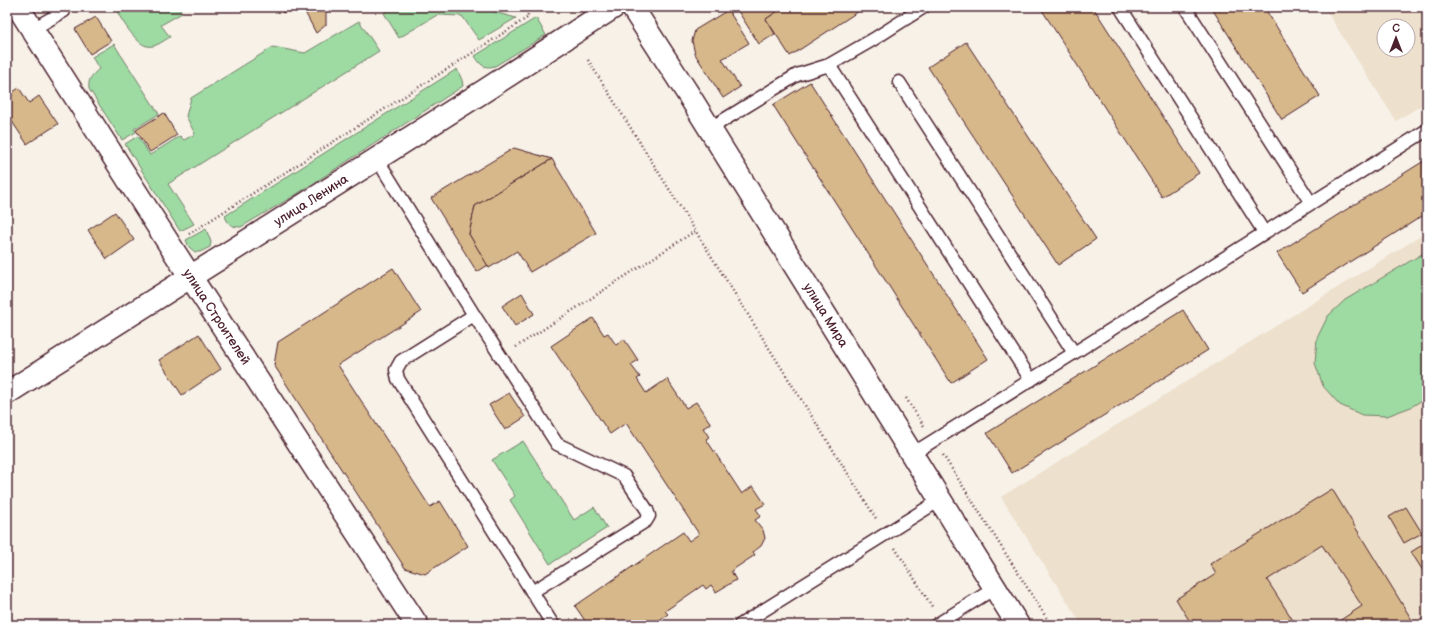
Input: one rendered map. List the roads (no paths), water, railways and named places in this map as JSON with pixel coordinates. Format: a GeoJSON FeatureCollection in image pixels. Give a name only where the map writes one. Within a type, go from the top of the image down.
{"type":"FeatureCollection","features":[{"type":"Feature","properties":{"kind":"street","name":"улица Строителей"},"geometry":{"type":"LineString","coordinates":[[18,7],[190,277],[417,625]]}},
{"type":"Feature","properties":{"kind":"street","name":"улица Ленина"},"geometry":{"type":"LineString","coordinates":[[7,393],[614,7]]}},
{"type":"Feature","properties":{"kind":"street","name":"улица Мира"},"geometry":{"type":"LineString","coordinates":[[632,7],[1018,625]]}},
{"type":"Feature","properties":{"kind":"lane"},"geometry":{"type":"LineString","coordinates":[[709,129],[797,75],[829,65],[874,39],[924,7]]}},
{"type":"Feature","properties":{"kind":"lane"},"geometry":{"type":"LineString","coordinates":[[1120,7],[1264,232]]}},
{"type":"Feature","properties":{"kind":"lane"},"geometry":{"type":"LineString","coordinates":[[1185,7],[1311,203]]}},
{"type":"Feature","properties":{"kind":"lane"},"geometry":{"type":"LineString","coordinates":[[33,29],[64,11]]}},
{"type":"Feature","properties":{"kind":"lane"},"geometry":{"type":"LineString","coordinates":[[829,65],[1031,380]]}},
{"type":"Feature","properties":{"kind":"lane"},"geometry":{"type":"LineString","coordinates":[[899,82],[1074,353]]}},
{"type":"Feature","properties":{"kind":"lane"},"geometry":{"type":"LineString","coordinates":[[912,454],[1427,130]]}},
{"type":"Feature","properties":{"kind":"lane"},"geometry":{"type":"LineString","coordinates":[[377,159],[474,315],[557,444],[624,476],[647,510],[648,516],[646,521],[532,592]]}},
{"type":"Feature","properties":{"kind":"lane"},"geometry":{"type":"LineString","coordinates":[[474,315],[401,361],[396,370],[398,379],[553,625]]}},
{"type":"Feature","properties":{"kind":"lane"},"geometry":{"type":"LineString","coordinates":[[740,625],[940,500]]}},
{"type":"Feature","properties":{"kind":"lane"},"geometry":{"type":"LineString","coordinates":[[939,623],[995,588]]}}]}
